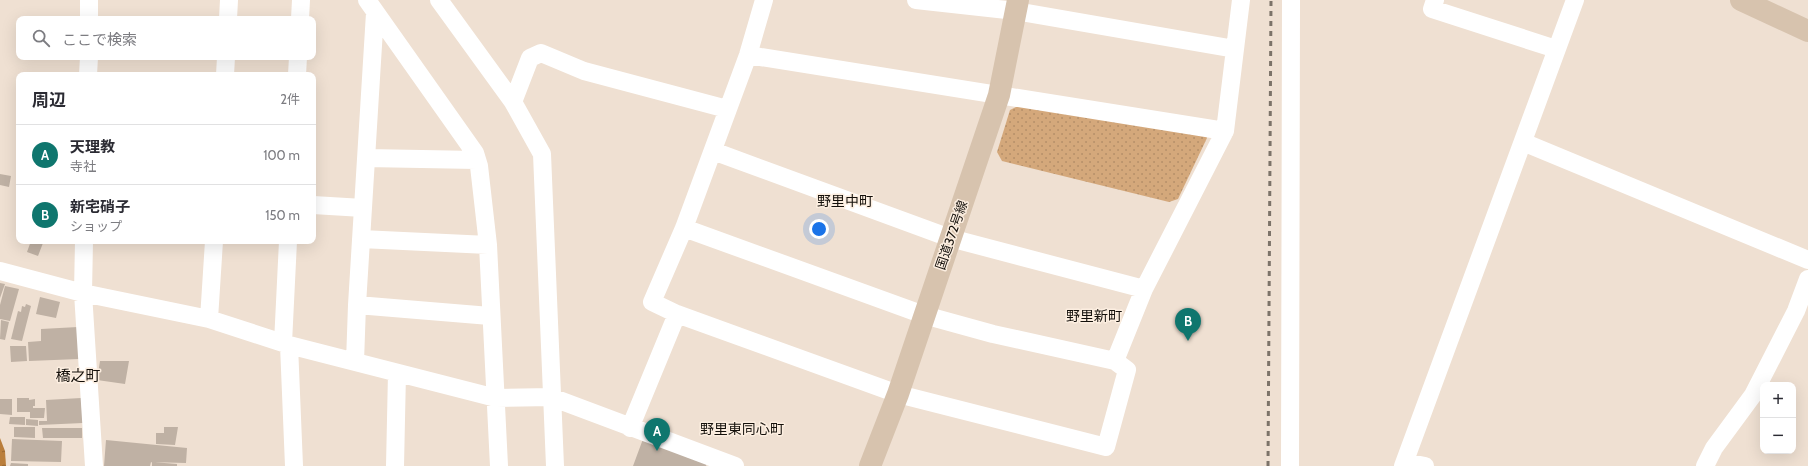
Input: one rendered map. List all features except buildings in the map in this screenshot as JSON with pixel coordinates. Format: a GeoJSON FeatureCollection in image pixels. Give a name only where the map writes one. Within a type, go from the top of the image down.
{"type":"FeatureCollection","features":[{"type":"Feature","properties":{"kind":"street"},"geometry":{"type":"LineString","coordinates":[[89,0],[89,16]]}},
{"type":"Feature","properties":{"kind":"street"},"geometry":{"type":"LineString","coordinates":[[228,16],[229,0]]}},
{"type":"Feature","properties":{"kind":"street"},"geometry":{"type":"LineString","coordinates":[[300,16],[301,0]]}},
{"type":"Feature","properties":{"kind":"street"},"geometry":{"type":"LineString","coordinates":[[439,0],[513,102],[542,154],[554,466]]}},
{"type":"Feature","properties":{"kind":"street"},"geometry":{"type":"LineString","coordinates":[[684,228],[924,315],[992,334],[1115,361],[1127,370],[1106,446],[898,394],[677,314],[652,302],[684,228],[713,151],[727,109],[748,55],[764,0]]}},
{"type":"Feature","properties":{"kind":"street"},"geometry":{"type":"LineString","coordinates":[[916,0],[1017,5],[1235,49]]}},
{"type":"Feature","properties":{"kind":"street"},"geometry":{"type":"LineString","coordinates":[[1115,361],[1144,288],[1226,131],[1241,0]]}},
{"type":"Feature","properties":{"kind":"street"},"geometry":{"type":"LineString","coordinates":[[1290,466],[1291,0]]}},
{"type":"Feature","properties":{"kind":"street"},"geometry":{"type":"LineString","coordinates":[[1435,0],[1432,9],[1556,49]]}},
{"type":"Feature","properties":{"kind":"street"},"geometry":{"type":"LineString","coordinates":[[1425,466],[1404,464],[1575,0]]}},
{"type":"Feature","properties":{"kind":"street"},"geometry":{"type":"LineString","coordinates":[[1741,0],[1808,31]]}},
{"type":"Feature","properties":{"kind":"street","name":"国道372号線"},"geometry":{"type":"LineString","coordinates":[[870,466],[898,394],[999,95],[1017,5]]}},
{"type":"Feature","properties":{"kind":"street"},"geometry":{"type":"LineString","coordinates":[[355,362],[366,158],[371,7]]}},
{"type":"Feature","properties":{"kind":"street"},"geometry":{"type":"LineString","coordinates":[[371,7],[475,153],[479,166],[488,245],[490,316],[496,398],[498,466]]}},
{"type":"Feature","properties":{"kind":"street"},"geometry":{"type":"LineString","coordinates":[[513,102],[530,58],[541,53],[584,71],[727,109]]}},
{"type":"Feature","properties":{"kind":"street"},"geometry":{"type":"LineString","coordinates":[[748,55],[1226,131]]}},
{"type":"Feature","properties":{"kind":"street"},"geometry":{"type":"LineString","coordinates":[[88,72],[89,60]]}},
{"type":"Feature","properties":{"kind":"street"},"geometry":{"type":"LineString","coordinates":[[225,72],[226,60]]}},
{"type":"Feature","properties":{"kind":"street"},"geometry":{"type":"LineString","coordinates":[[297,72],[298,60]]}},
{"type":"Feature","properties":{"kind":"street"},"geometry":{"type":"LineString","coordinates":[[1523,142],[1808,260]]}},
{"type":"Feature","properties":{"kind":"street"},"geometry":{"type":"LineString","coordinates":[[713,151],[950,238],[1144,288]]}},
{"type":"Feature","properties":{"kind":"street"},"geometry":{"type":"LineString","coordinates":[[366,158],[477,160]]}},
{"type":"Feature","properties":{"kind":"street"},"geometry":{"type":"LineString","coordinates":[[316,205],[363,208]]}},
{"type":"Feature","properties":{"kind":"street"},"geometry":{"type":"LineString","coordinates":[[361,239],[488,245]]}},
{"type":"Feature","properties":{"kind":"street"},"geometry":{"type":"LineString","coordinates":[[84,244],[83,293],[94,466]]}},
{"type":"Feature","properties":{"kind":"street"},"geometry":{"type":"LineString","coordinates":[[209,319],[214,244]]}},
{"type":"Feature","properties":{"kind":"street"},"geometry":{"type":"LineString","coordinates":[[288,244],[286,344],[294,466]]}},
{"type":"Feature","properties":{"kind":"street"},"geometry":{"type":"LineString","coordinates":[[0,271],[83,293],[209,319],[286,344],[496,398],[551,397],[630,428],[735,466]]}},
{"type":"Feature","properties":{"kind":"street"},"geometry":{"type":"LineString","coordinates":[[1705,466],[1714,448],[1753,395],[1796,311],[1808,279]]}},
{"type":"Feature","properties":{"kind":"street"},"geometry":{"type":"LineString","coordinates":[[357,305],[490,316]]}},
{"type":"Feature","properties":{"kind":"street"},"geometry":{"type":"LineString","coordinates":[[630,428],[677,314]]}},
{"type":"Feature","properties":{"kind":"street"},"geometry":{"type":"LineString","coordinates":[[395,466],[397,373]]}},
{"type":"Feature","properties":{"kind":"shaded area"},"geometry":{"type":"Polygon","coordinates":[[[1020,105],[1204,130],[1207,138],[1178,199],[1169,202],[1002,161],[997,152],[1010,110],[1020,105]]]}},
{"type":"Feature","properties":{"kind":"water"},"geometry":{"type":"Polygon","coordinates":[[[0,438],[5,451],[6,466],[0,466],[0,438]]]}},
{"type":"Feature","properties":{"kind":"railway"},"geometry":{"type":"LineString","coordinates":[[1268,466],[1271,0]]}},
{"type":"Feature","properties":{"kind":"place","name":"新宅硝子"},"geometry":{"type":"Point","coordinates":[1188,341]}},
{"type":"Feature","properties":{"kind":"place","name":"天理教"},"geometry":{"type":"Point","coordinates":[657,451]}},
{"type":"Feature","properties":{"kind":"district","name":"野里中町"},"geometry":{"type":"Point","coordinates":[845,201]}},
{"type":"Feature","properties":{"kind":"district","name":"野里新町"},"geometry":{"type":"Point","coordinates":[1094,316]}},
{"type":"Feature","properties":{"kind":"district","name":"橋之町"},"geometry":{"type":"Point","coordinates":[78,376]}},
{"type":"Feature","properties":{"kind":"district","name":"野里東同心町"},"geometry":{"type":"Point","coordinates":[742,429]}}]}
